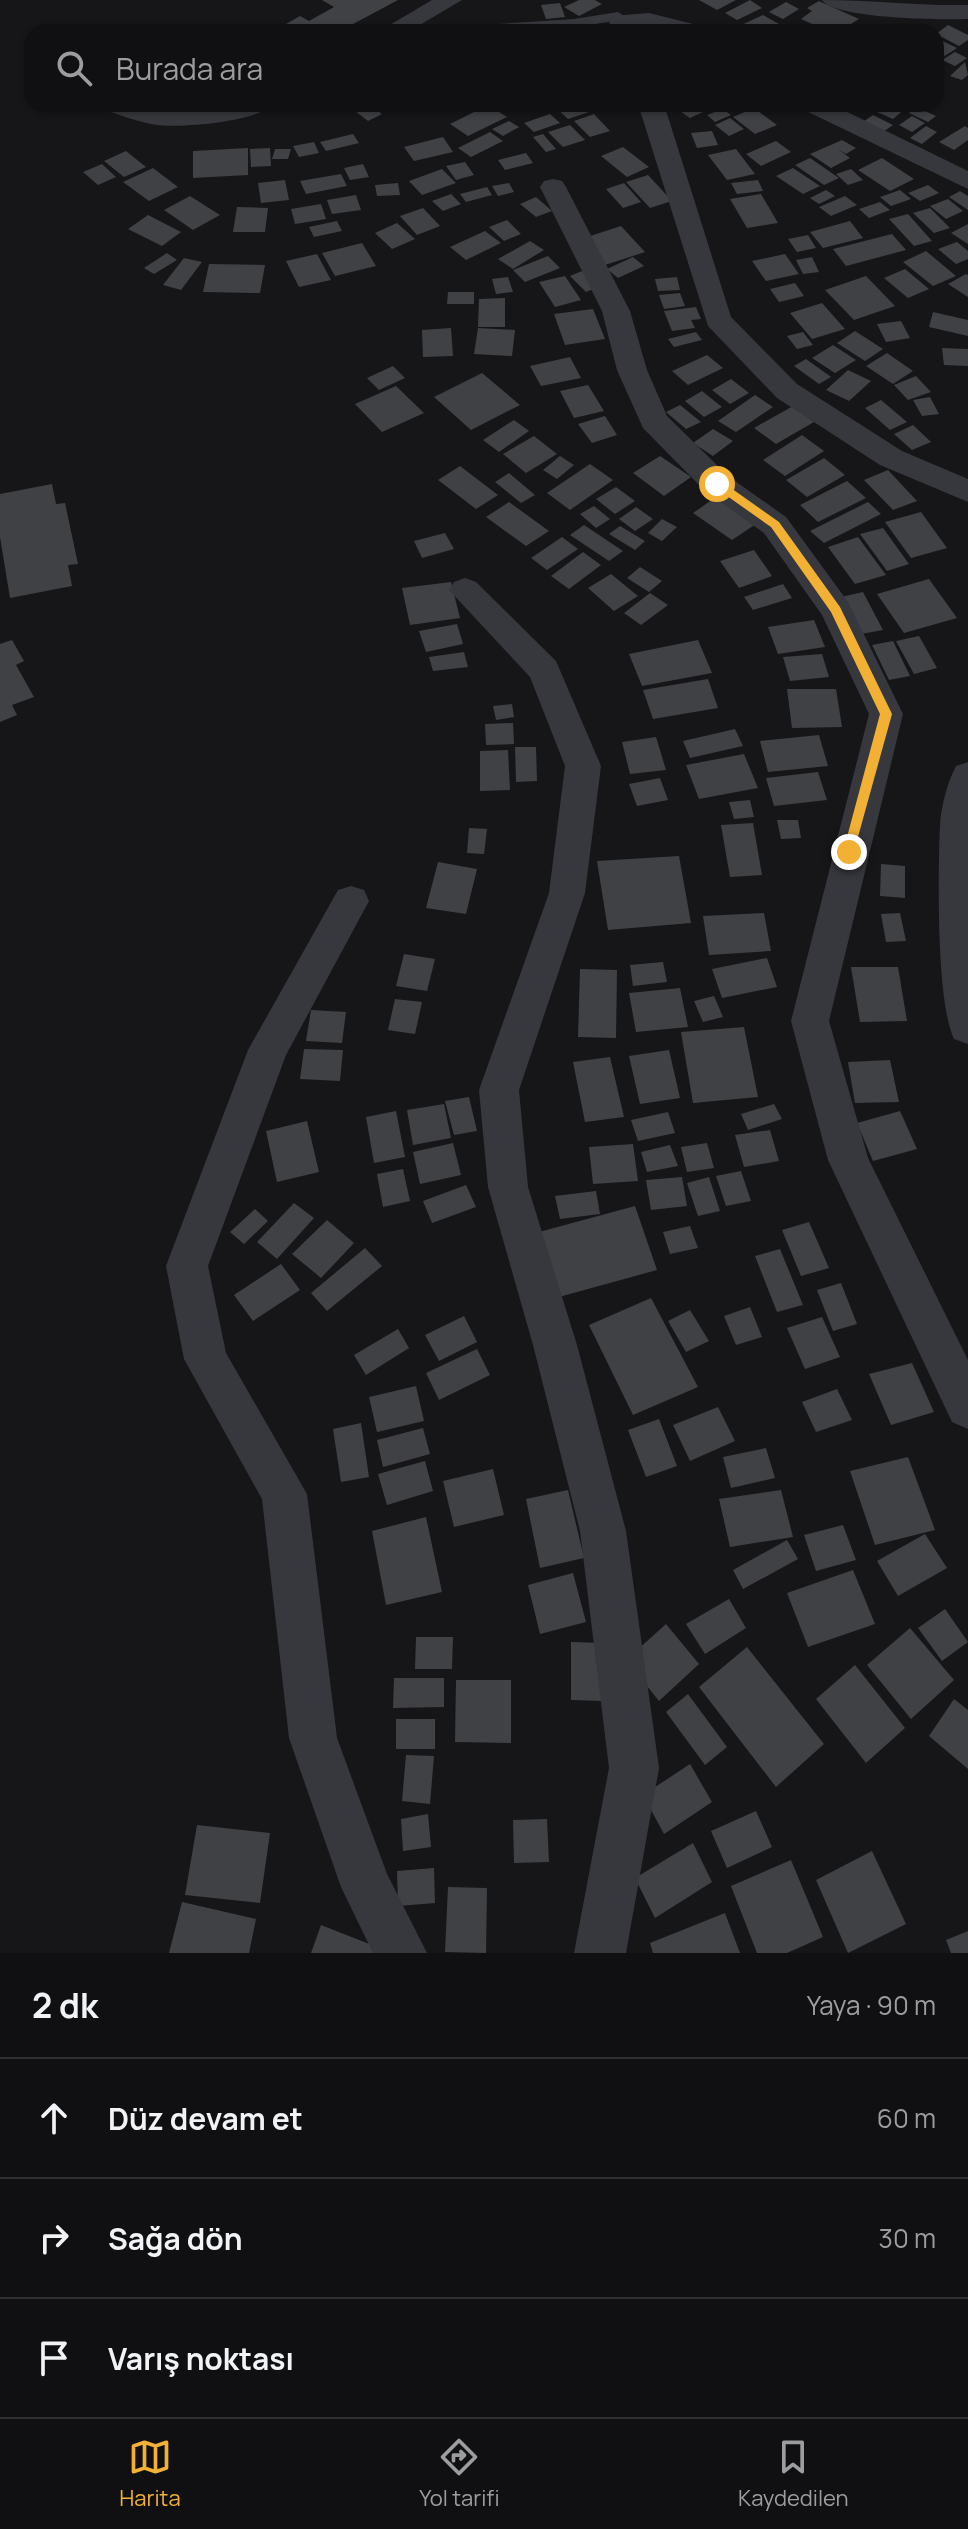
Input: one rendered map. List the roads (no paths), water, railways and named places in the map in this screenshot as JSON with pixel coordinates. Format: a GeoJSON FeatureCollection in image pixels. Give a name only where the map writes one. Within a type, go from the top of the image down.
{"type":"FeatureCollection","features":[{"type":"Feature","properties":{"kind":"street"},"geometry":{"type":"LineString","coordinates":[[405,24],[450,0]]}},
{"type":"Feature","properties":{"kind":"street"},"geometry":{"type":"LineString","coordinates":[[834,0],[911,13],[967,12]]}},
{"type":"Feature","properties":{"kind":"street"},"geometry":{"type":"LineString","coordinates":[[618,17],[673,24]]}},
{"type":"Feature","properties":{"kind":"street"},"geometry":{"type":"LineString","coordinates":[[138,112],[159,118],[236,112]]}},
{"type":"Feature","properties":{"kind":"street"},"geometry":{"type":"LineString","coordinates":[[653,112],[718,320],[787,391],[891,458],[968,491]]}},
{"type":"Feature","properties":{"kind":"street"},"geometry":{"type":"LineString","coordinates":[[827,112],[968,181]]}},
{"type":"Feature","properties":{"kind":"street"},"geometry":{"type":"LineString","coordinates":[[553,187],[616,311],[632,370],[654,421],[717,484],[775,525],[836,610],[886,714],[849,852],[810,1021],[848,1160],[968,1407]]}},
{"type":"Feature","properties":{"kind":"street"},"geometry":{"type":"LineString","coordinates":[[465,590],[544,670],[583,766],[567,893],[499,1090],[508,1187],[555,1345],[603,1531],[634,1768],[600,1953]]}},
{"type":"Feature","properties":{"kind":"street"},"geometry":{"type":"LineString","coordinates":[[968,776],[958,823],[962,994],[968,1027]]}},
{"type":"Feature","properties":{"kind":"street"},"geometry":{"type":"LineString","coordinates":[[351,901],[268,1050],[187,1266],[206,1359],[284,1494],[313,1738],[366,1887],[401,1953]]}},
{"type":"Feature","properties":{"kind":"lane"},"geometry":{"type":"LineString","coordinates":[[558,24],[618,17]]}}]}
